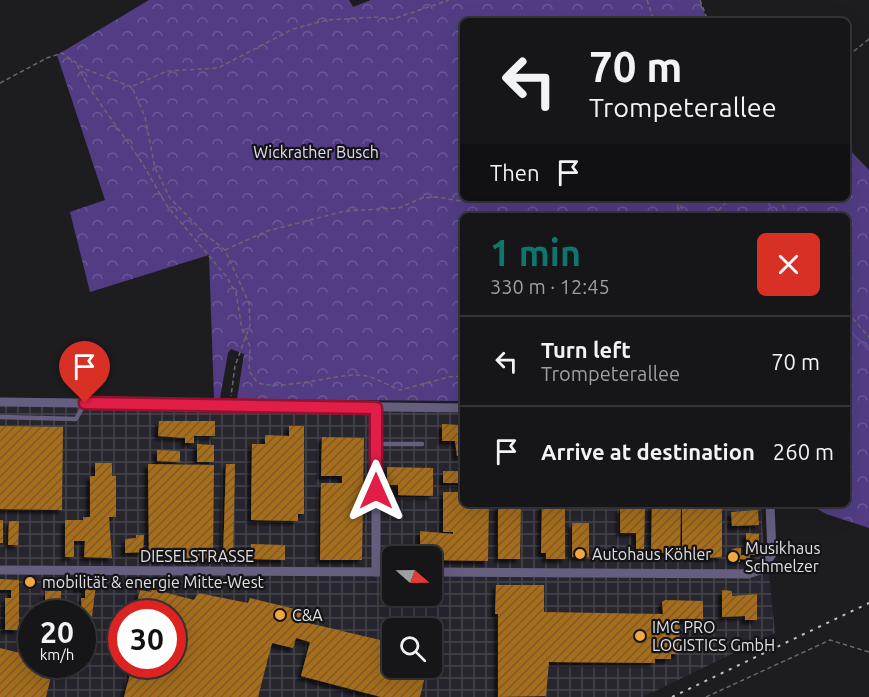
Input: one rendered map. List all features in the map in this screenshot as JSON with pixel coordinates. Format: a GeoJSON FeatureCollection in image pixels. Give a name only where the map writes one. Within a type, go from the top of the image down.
{"type":"FeatureCollection","features":[{"type":"Feature","properties":{"kind":"street"},"geometry":{"type":"LineString","coordinates":[[0,402],[460,408]]}},
{"type":"Feature","properties":{"kind":"street"},"geometry":{"type":"LineString","coordinates":[[376,408],[376,572]]}},
{"type":"Feature","properties":{"kind":"street"},"geometry":{"type":"LineString","coordinates":[[442,572],[748,574],[763,569],[772,554],[770,507]]}},
{"type":"Feature","properties":{"kind":"street","name":"DIESELSTRASSE"},"geometry":{"type":"LineString","coordinates":[[0,570],[382,572]]}},
{"type":"Feature","properties":{"kind":"lane"},"geometry":{"type":"LineString","coordinates":[[0,417],[76,419],[85,403]]}},
{"type":"Feature","properties":{"kind":"lane"},"geometry":{"type":"LineString","coordinates":[[376,444],[422,444]]}},
{"type":"Feature","properties":{"kind":"path"},"geometry":{"type":"LineString","coordinates":[[132,87],[167,71],[218,68],[293,28],[327,20],[378,17],[393,19],[449,0]]}},
{"type":"Feature","properties":{"kind":"path"},"geometry":{"type":"LineString","coordinates":[[647,0],[653,18]]}},
{"type":"Feature","properties":{"kind":"path"},"geometry":{"type":"LineString","coordinates":[[700,0],[707,18]]}},
{"type":"Feature","properties":{"kind":"path"},"geometry":{"type":"LineString","coordinates":[[850,54],[869,39]]}},
{"type":"Feature","properties":{"kind":"path"},"geometry":{"type":"LineString","coordinates":[[0,83],[55,54],[66,55],[77,65],[90,89],[141,161],[167,206],[226,276],[236,293],[242,329],[250,346],[251,376],[260,384],[354,375],[381,379],[400,390],[460,376]]}},
{"type":"Feature","properties":{"kind":"path"},"geometry":{"type":"LineString","coordinates":[[77,65],[132,87],[145,117],[155,168],[170,198],[212,241],[225,250],[249,303],[250,325],[235,366],[230,406]]}},
{"type":"Feature","properties":{"kind":"path"},"geometry":{"type":"LineString","coordinates":[[225,250],[267,231],[345,211],[399,208],[422,198],[436,196],[460,201]]}},
{"type":"Feature","properties":{"kind":"path"},"geometry":{"type":"LineString","coordinates":[[716,213],[727,201]]}},
{"type":"Feature","properties":{"kind":"path"},"geometry":{"type":"LineString","coordinates":[[850,315],[869,337]]}},
{"type":"Feature","properties":{"kind":"path"},"geometry":{"type":"LineString","coordinates":[[706,697],[830,640],[869,652]]}},
{"type":"Feature","properties":{"kind":"shaded area"},"geometry":{"type":"Polygon","coordinates":[[[0,405],[460,412],[460,507],[761,507],[764,555],[757,567],[769,574],[775,633],[643,697],[0,697],[0,405]]]}},
{"type":"Feature","properties":{"kind":"green space","name":"Wickrather Busch"},"geometry":{"type":"Polygon","coordinates":[[[149,0],[349,0],[353,7],[371,0],[700,0],[706,18],[460,18],[460,201],[850,201],[850,150],[869,170],[869,528],[826,514],[814,507],[850,507],[850,213],[460,213],[460,401],[237,399],[244,354],[231,349],[228,353],[220,398],[214,398],[209,255],[90,292],[70,212],[105,200],[57,55],[149,0]]]}},
{"type":"Feature","properties":{"kind":"building"},"geometry":{"type":"Polygon","coordinates":[[[159,421],[215,421],[215,436],[194,436],[194,443],[185,443],[185,438],[158,436],[159,421]]]}},
{"type":"Feature","properties":{"kind":"building"},"geometry":{"type":"Polygon","coordinates":[[[442,424],[460,425],[460,456],[457,456],[455,441],[442,441],[442,424]]]}},
{"type":"Feature","properties":{"kind":"building"},"geometry":{"type":"Polygon","coordinates":[[[0,426],[63,427],[62,510],[0,509],[0,426]]]}},
{"type":"Feature","properties":{"kind":"building"},"geometry":{"type":"Polygon","coordinates":[[[289,426],[304,426],[304,514],[298,514],[298,521],[251,520],[252,444],[265,444],[265,435],[289,436],[289,426]]]}},
{"type":"Feature","properties":{"kind":"building"},"geometry":{"type":"Polygon","coordinates":[[[322,437],[364,438],[362,560],[320,560],[321,483],[342,483],[342,476],[321,476],[322,437]]]}},
{"type":"Feature","properties":{"kind":"building"},"geometry":{"type":"Polygon","coordinates":[[[197,444],[214,445],[214,462],[197,462],[197,444]]]}},
{"type":"Feature","properties":{"kind":"building"},"geometry":{"type":"Polygon","coordinates":[[[157,450],[180,451],[180,462],[157,461],[157,450]]]}},
{"type":"Feature","properties":{"kind":"building"},"geometry":{"type":"Polygon","coordinates":[[[95,463],[112,463],[112,476],[116,476],[116,517],[109,517],[112,558],[84,557],[85,541],[74,541],[74,557],[65,557],[65,520],[83,520],[83,517],[90,517],[90,476],[95,476],[95,463]]]}},
{"type":"Feature","properties":{"kind":"building"},"geometry":{"type":"Polygon","coordinates":[[[148,464],[214,465],[213,559],[149,558],[148,464]]]}},
{"type":"Feature","properties":{"kind":"building"},"geometry":{"type":"Polygon","coordinates":[[[226,464],[235,464],[233,559],[223,559],[226,464]]]}},
{"type":"Feature","properties":{"kind":"building"},"geometry":{"type":"Polygon","coordinates":[[[387,467],[433,468],[433,496],[398,495],[398,485],[387,485],[387,467]]]}},
{"type":"Feature","properties":{"kind":"building"},"geometry":{"type":"Polygon","coordinates":[[[443,471],[460,471],[460,483],[443,483],[443,471]]]}},
{"type":"Feature","properties":{"kind":"building"},"geometry":{"type":"Polygon","coordinates":[[[443,492],[460,492],[460,507],[489,507],[488,561],[442,560],[442,546],[420,546],[420,531],[453,534],[453,532],[443,532],[443,492]]]}},
{"type":"Feature","properties":{"kind":"building"},"geometry":{"type":"Polygon","coordinates":[[[498,507],[521,507],[520,559],[498,559],[498,507]]]}},
{"type":"Feature","properties":{"kind":"building"},"geometry":{"type":"Polygon","coordinates":[[[542,507],[565,507],[565,559],[546,559],[546,553],[541,553],[542,507]]]}},
{"type":"Feature","properties":{"kind":"building"},"geometry":{"type":"Polygon","coordinates":[[[652,507],[681,507],[680,553],[651,553],[652,507]]]}},
{"type":"Feature","properties":{"kind":"building"},"geometry":{"type":"Polygon","coordinates":[[[682,507],[722,507],[722,557],[699,557],[699,551],[682,551],[682,507]]]}},
{"type":"Feature","properties":{"kind":"building"},"geometry":{"type":"Polygon","coordinates":[[[620,508],[645,508],[644,549],[636,549],[636,533],[620,533],[620,508]]]}},
{"type":"Feature","properties":{"kind":"building"},"geometry":{"type":"Polygon","coordinates":[[[758,510],[759,525],[732,526],[731,512],[758,510]]]}},
{"type":"Feature","properties":{"kind":"building"},"geometry":{"type":"Polygon","coordinates":[[[0,520],[3,520],[3,543],[0,543],[0,520]]]}},
{"type":"Feature","properties":{"kind":"building"},"geometry":{"type":"Polygon","coordinates":[[[9,521],[19,521],[18,545],[8,545],[9,521]]]}},
{"type":"Feature","properties":{"kind":"building"},"geometry":{"type":"Polygon","coordinates":[[[572,523],[589,523],[589,557],[572,557],[572,523]]]}},
{"type":"Feature","properties":{"kind":"building"},"geometry":{"type":"Polygon","coordinates":[[[746,533],[759,534],[759,555],[750,555],[750,560],[740,559],[740,562],[731,560],[731,550],[736,548],[741,548],[741,555],[746,555],[746,533]]]}},
{"type":"Feature","properties":{"kind":"building"},"geometry":{"type":"Polygon","coordinates":[[[136,535],[144,535],[143,552],[125,553],[125,539],[136,538],[136,535]]]}},
{"type":"Feature","properties":{"kind":"building"},"geometry":{"type":"Polygon","coordinates":[[[251,544],[285,545],[285,560],[251,559],[251,544]]]}},
{"type":"Feature","properties":{"kind":"building"},"geometry":{"type":"Polygon","coordinates":[[[0,579],[19,580],[18,630],[5,630],[5,598],[11,598],[11,590],[0,590],[0,579]]]}},
{"type":"Feature","properties":{"kind":"building"},"geometry":{"type":"Polygon","coordinates":[[[77,582],[96,584],[94,600],[81,600],[81,598],[85,598],[85,589],[77,589],[77,582]]]}},
{"type":"Feature","properties":{"kind":"building"},"geometry":{"type":"Polygon","coordinates":[[[496,585],[544,585],[544,612],[663,614],[662,602],[665,600],[703,601],[703,619],[680,619],[679,654],[671,654],[671,659],[655,659],[655,663],[549,662],[546,696],[498,697],[496,585]]]}},
{"type":"Feature","properties":{"kind":"building"},"geometry":{"type":"Polygon","coordinates":[[[152,589],[194,600],[198,593],[248,603],[250,598],[303,611],[300,621],[382,640],[382,678],[425,678],[420,697],[381,697],[301,676],[310,642],[296,638],[293,648],[272,643],[258,697],[124,697],[129,678],[186,678],[186,600],[138,600],[140,590],[151,592],[152,589]]]}},
{"type":"Feature","properties":{"kind":"building"},"geometry":{"type":"Polygon","coordinates":[[[722,590],[732,591],[732,596],[757,594],[757,620],[745,620],[745,616],[722,617],[722,590]]]}},
{"type":"Feature","properties":{"kind":"building"},"geometry":{"type":"Polygon","coordinates":[[[45,591],[61,591],[61,600],[45,600],[45,591]]]}},
{"type":"Feature","properties":{"kind":"building"},"geometry":{"type":"Polygon","coordinates":[[[0,648],[18,652],[18,678],[51,678],[46,697],[0,697],[0,648]]]}},
{"type":"Feature","properties":{"kind":"waterway"},"geometry":{"type":"LineString","coordinates":[[768,201],[774,213]]}},
{"type":"Feature","properties":{"kind":"waterway"},"geometry":{"type":"LineString","coordinates":[[850,331],[869,350]]}},
{"type":"Feature","properties":{"kind":"railway"},"geometry":{"type":"LineString","coordinates":[[672,697],[869,603]]}},
{"type":"Feature","properties":{"kind":"place","name":"Autohaus Köhler"},"geometry":{"type":"Point","coordinates":[580,554]}},
{"type":"Feature","properties":{"kind":"place","name":"Musikhaus Schmelzer"},"geometry":{"type":"Point","coordinates":[733,557]}},
{"type":"Feature","properties":{"kind":"place","name":"mobilität & energie Mitte-West"},"geometry":{"type":"Point","coordinates":[30,582]}},
{"type":"Feature","properties":{"kind":"place","name":"C&A"},"geometry":{"type":"Point","coordinates":[280,615]}},
{"type":"Feature","properties":{"kind":"place","name":"IMC PRO LOGISTICS GmbH"},"geometry":{"type":"Point","coordinates":[640,636]}},
{"type":"Feature","properties":{"kind":"route"},"geometry":{"type":"LineString","coordinates":[[85,403],[376,408],[376,491]]}}]}
